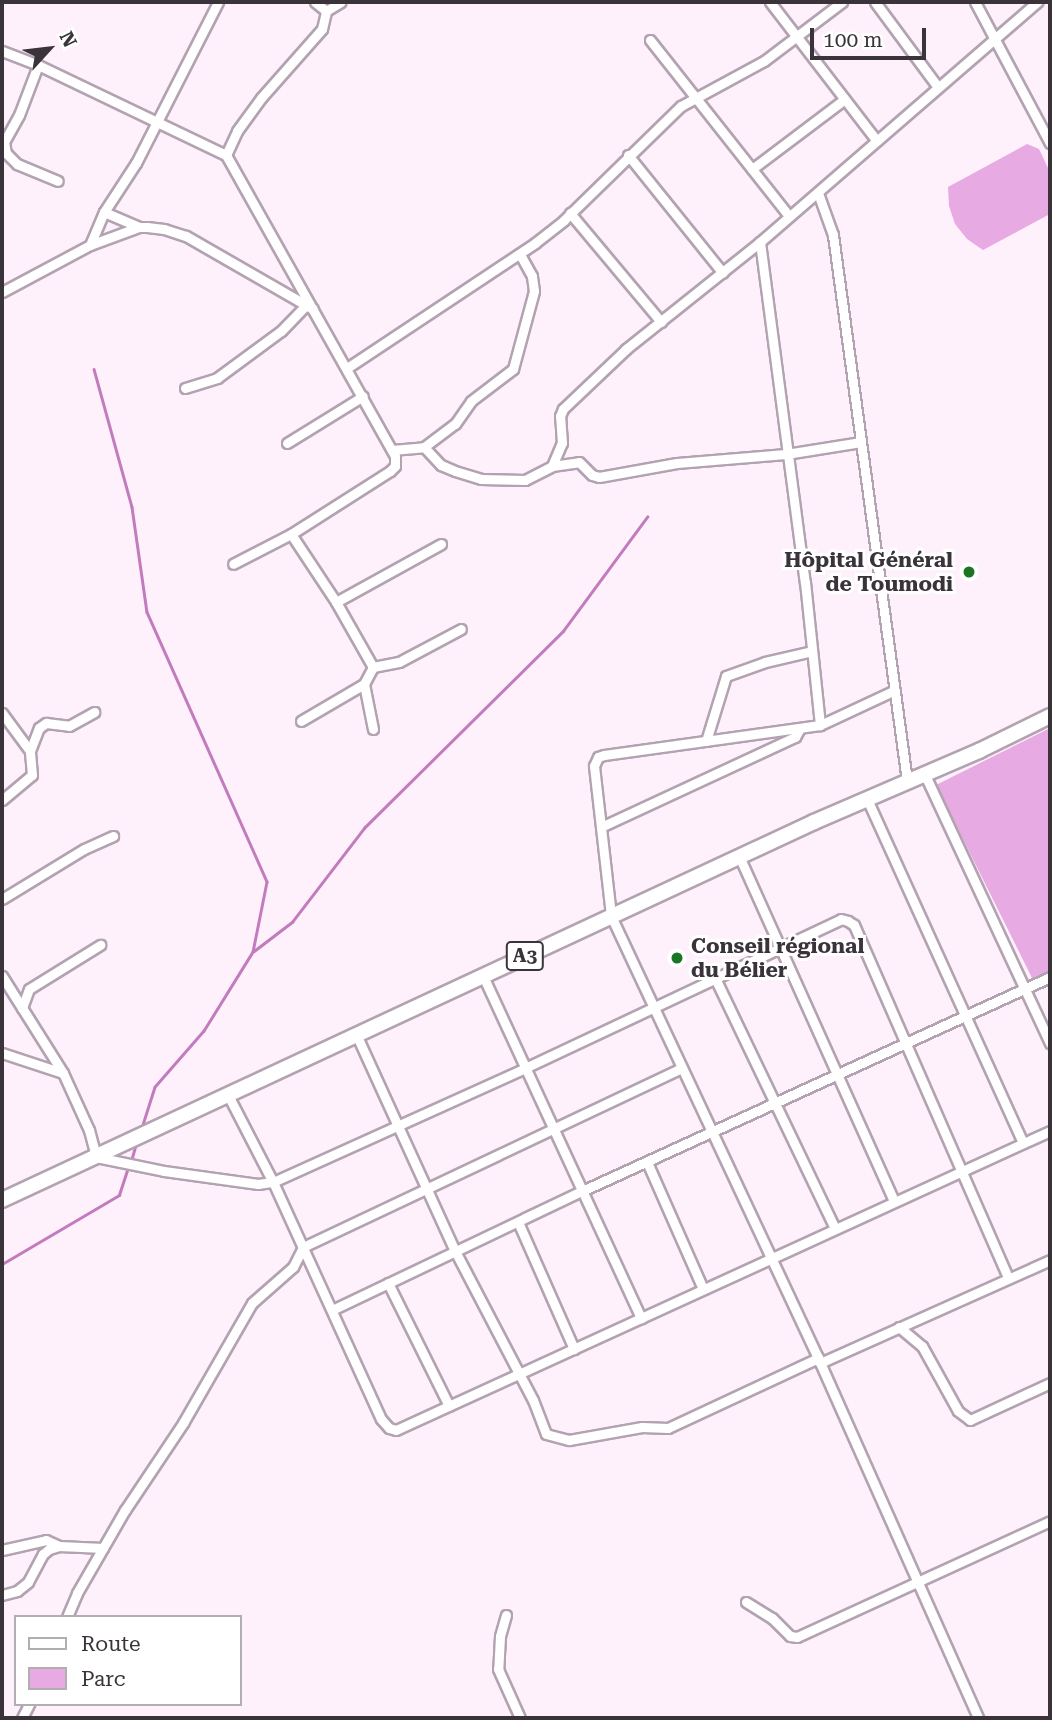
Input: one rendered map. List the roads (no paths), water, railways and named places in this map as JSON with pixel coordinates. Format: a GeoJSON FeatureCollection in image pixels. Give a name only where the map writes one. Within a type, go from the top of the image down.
{"type":"FeatureCollection","features":[{"type":"Feature","properties":{"kind":"main road","name":"A3"},"geometry":{"type":"LineString","coordinates":[[2,1200],[739,856],[908,780],[925,775],[1050,716]]}},
{"type":"Feature","properties":{"kind":"street"},"geometry":{"type":"LineString","coordinates":[[90,245],[104,212],[136,163],[155,121],[218,2]]}},
{"type":"Feature","properties":{"kind":"street"},"geometry":{"type":"LineString","coordinates":[[315,2],[326,10]]}},
{"type":"Feature","properties":{"kind":"street"},"geometry":{"type":"LineString","coordinates":[[226,155],[237,131],[261,98],[321,29],[326,10],[341,2]]}},
{"type":"Feature","properties":{"kind":"street"},"geometry":{"type":"LineString","coordinates":[[770,2],[877,141]]}},
{"type":"Feature","properties":{"kind":"street"},"geometry":{"type":"LineString","coordinates":[[347,368],[520,254],[570,212],[668,116],[696,96],[764,61],[842,2]]}},
{"type":"Feature","properties":{"kind":"street"},"geometry":{"type":"LineString","coordinates":[[875,2],[938,87]]}},
{"type":"Feature","properties":{"kind":"street"},"geometry":{"type":"LineString","coordinates":[[975,2],[1050,143]]}},
{"type":"Feature","properties":{"kind":"street"},"geometry":{"type":"LineString","coordinates":[[552,466],[562,443],[560,416],[564,409],[626,349],[760,243],[1037,2]]}},
{"type":"Feature","properties":{"kind":"street"},"geometry":{"type":"LineString","coordinates":[[650,40],[789,216]]}},
{"type":"Feature","properties":{"kind":"street"},"geometry":{"type":"LineString","coordinates":[[2,51],[38,65],[226,155],[392,450],[396,461],[390,471],[291,534],[233,564]]}},
{"type":"Feature","properties":{"kind":"street"},"geometry":{"type":"LineString","coordinates":[[38,65],[19,115],[4,142],[6,153],[17,164],[58,181]]}},
{"type":"Feature","properties":{"kind":"street"},"geometry":{"type":"LineString","coordinates":[[752,169],[845,99]]}},
{"type":"Feature","properties":{"kind":"street"},"geometry":{"type":"LineString","coordinates":[[628,155],[723,273]]}},
{"type":"Feature","properties":{"kind":"street"},"geometry":{"type":"LineString","coordinates":[[818,193],[833,234],[893,691],[908,780]]}},
{"type":"Feature","properties":{"kind":"street"},"geometry":{"type":"LineString","coordinates":[[104,212],[139,227],[164,229],[186,236],[310,307]]}},
{"type":"Feature","properties":{"kind":"street"},"geometry":{"type":"LineString","coordinates":[[570,212],[661,322]]}},
{"type":"Feature","properties":{"kind":"street"},"geometry":{"type":"LineString","coordinates":[[2,292],[90,245],[139,227]]}},
{"type":"Feature","properties":{"kind":"street"},"geometry":{"type":"LineString","coordinates":[[760,243],[820,724]]}},
{"type":"Feature","properties":{"kind":"street"},"geometry":{"type":"LineString","coordinates":[[392,450],[424,447],[455,424],[471,401],[513,369],[534,291],[532,276],[520,254]]}},
{"type":"Feature","properties":{"kind":"street"},"geometry":{"type":"LineString","coordinates":[[185,388],[217,378],[310,307]]}},
{"type":"Feature","properties":{"kind":"street"},"geometry":{"type":"LineString","coordinates":[[288,443],[363,396]]}},
{"type":"Feature","properties":{"kind":"street"},"geometry":{"type":"LineString","coordinates":[[424,447],[441,465],[481,479],[525,480],[552,466],[579,462],[592,475],[599,477],[677,463],[786,454],[861,442]]}},
{"type":"Feature","properties":{"kind":"street"},"geometry":{"type":"LineString","coordinates":[[291,534],[336,602],[373,667]]}},
{"type":"Feature","properties":{"kind":"street"},"geometry":{"type":"LineString","coordinates":[[336,602],[441,544]]}},
{"type":"Feature","properties":{"kind":"street"},"geometry":{"type":"LineString","coordinates":[[373,667],[399,662],[461,629]]}},
{"type":"Feature","properties":{"kind":"street"},"geometry":{"type":"LineString","coordinates":[[706,741],[726,676],[757,664],[812,651]]}},
{"type":"Feature","properties":{"kind":"street"},"geometry":{"type":"LineString","coordinates":[[302,721],[364,684],[373,667]]}},
{"type":"Feature","properties":{"kind":"street"},"geometry":{"type":"LineString","coordinates":[[364,684],[373,729]]}},
{"type":"Feature","properties":{"kind":"street"},"geometry":{"type":"LineString","coordinates":[[893,691],[820,724],[598,757],[594,766],[603,826],[611,916],[819,1360],[978,1718]]}},
{"type":"Feature","properties":{"kind":"street"},"geometry":{"type":"LineString","coordinates":[[2,800],[32,775],[31,741],[43,725],[69,726],[94,712]]}},
{"type":"Feature","properties":{"kind":"street"},"geometry":{"type":"LineString","coordinates":[[2,713],[30,751]]}},
{"type":"Feature","properties":{"kind":"street"},"geometry":{"type":"LineString","coordinates":[[603,826],[795,737],[800,728]]}},
{"type":"Feature","properties":{"kind":"street"},"geometry":{"type":"LineString","coordinates":[[925,775],[1050,1043]]}},
{"type":"Feature","properties":{"kind":"street"},"geometry":{"type":"LineString","coordinates":[[867,799],[1023,1143]]}},
{"type":"Feature","properties":{"kind":"street"},"geometry":{"type":"LineString","coordinates":[[2,899],[84,849],[113,836]]}},
{"type":"Feature","properties":{"kind":"street"},"geometry":{"type":"LineString","coordinates":[[739,856],[894,1201]]}},
{"type":"Feature","properties":{"kind":"street"},"geometry":{"type":"LineString","coordinates":[[2,976],[63,1073],[89,1130],[96,1157],[178,1173],[258,1184],[273,1182],[525,1068],[841,919],[854,925],[904,1044],[1009,1277]]}},
{"type":"Feature","properties":{"kind":"street"},"geometry":{"type":"LineString","coordinates":[[22,1008],[29,989],[100,945]]}},
{"type":"Feature","properties":{"kind":"street"},"geometry":{"type":"LineString","coordinates":[[483,976],[641,1318]]}},
{"type":"Feature","properties":{"kind":"street"},"geometry":{"type":"LineString","coordinates":[[332,1310],[582,1191],[1050,977]]}},
{"type":"Feature","properties":{"kind":"street"},"geometry":{"type":"LineString","coordinates":[[715,978],[835,1228]]}},
{"type":"Feature","properties":{"kind":"street"},"geometry":{"type":"LineString","coordinates":[[356,1034],[455,1251],[517,1374],[533,1400],[544,1432],[569,1440],[642,1427],[668,1427],[1050,1260]]}},
{"type":"Feature","properties":{"kind":"street"},"geometry":{"type":"LineString","coordinates":[[2,1053],[63,1073]]}},
{"type":"Feature","properties":{"kind":"street"},"geometry":{"type":"LineString","coordinates":[[67,1615],[103,1548],[176,1434],[252,1303],[293,1267],[303,1247],[682,1068]]}},
{"type":"Feature","properties":{"kind":"street"},"geometry":{"type":"LineString","coordinates":[[228,1095],[273,1182],[382,1419],[389,1429],[396,1430],[961,1169],[1050,1131]]}},
{"type":"Feature","properties":{"kind":"street"},"geometry":{"type":"LineString","coordinates":[[647,1162],[703,1289]]}},
{"type":"Feature","properties":{"kind":"street"},"geometry":{"type":"LineString","coordinates":[[518,1222],[574,1349]]}},
{"type":"Feature","properties":{"kind":"street"},"geometry":{"type":"LineString","coordinates":[[388,1283],[449,1406]]}},
{"type":"Feature","properties":{"kind":"street"},"geometry":{"type":"LineString","coordinates":[[899,1327],[922,1346],[958,1410],[970,1420],[1050,1383]]}},
{"type":"Feature","properties":{"kind":"street"},"geometry":{"type":"LineString","coordinates":[[747,1602],[771,1617],[790,1636],[797,1637],[918,1579],[1050,1521]]}},
{"type":"Feature","properties":{"kind":"street"},"geometry":{"type":"LineString","coordinates":[[2,1550],[46,1540],[59,1546],[103,1548]]}},
{"type":"Feature","properties":{"kind":"street"},"geometry":{"type":"LineString","coordinates":[[2,1595],[17,1591],[28,1582],[43,1553],[59,1546]]}},
{"type":"Feature","properties":{"kind":"street"},"geometry":{"type":"LineString","coordinates":[[506,1615],[500,1636],[498,1669],[520,1718]]}},
{"type":"Feature","properties":{"kind":"waterway"},"geometry":{"type":"LineString","coordinates":[[94,369],[132,507],[147,612],[267,882],[253,952],[204,1031],[155,1087],[142,1128]]}},
{"type":"Feature","properties":{"kind":"waterway"},"geometry":{"type":"LineString","coordinates":[[254,951],[292,922],[364,828],[563,631],[647,517]]}},
{"type":"Feature","properties":{"kind":"waterway"},"geometry":{"type":"LineString","coordinates":[[131,1161],[136,1144]]}},
{"type":"Feature","properties":{"kind":"waterway"},"geometry":{"type":"LineString","coordinates":[[2,1264],[119,1195],[128,1168]]}},
{"type":"Feature","properties":{"kind":"place","name":"Hôpital Général de Toumodi"},"geometry":{"type":"Point","coordinates":[969,572]}},
{"type":"Feature","properties":{"kind":"place","name":"Conseil régional du Bélier"},"geometry":{"type":"Point","coordinates":[677,958]}}]}
